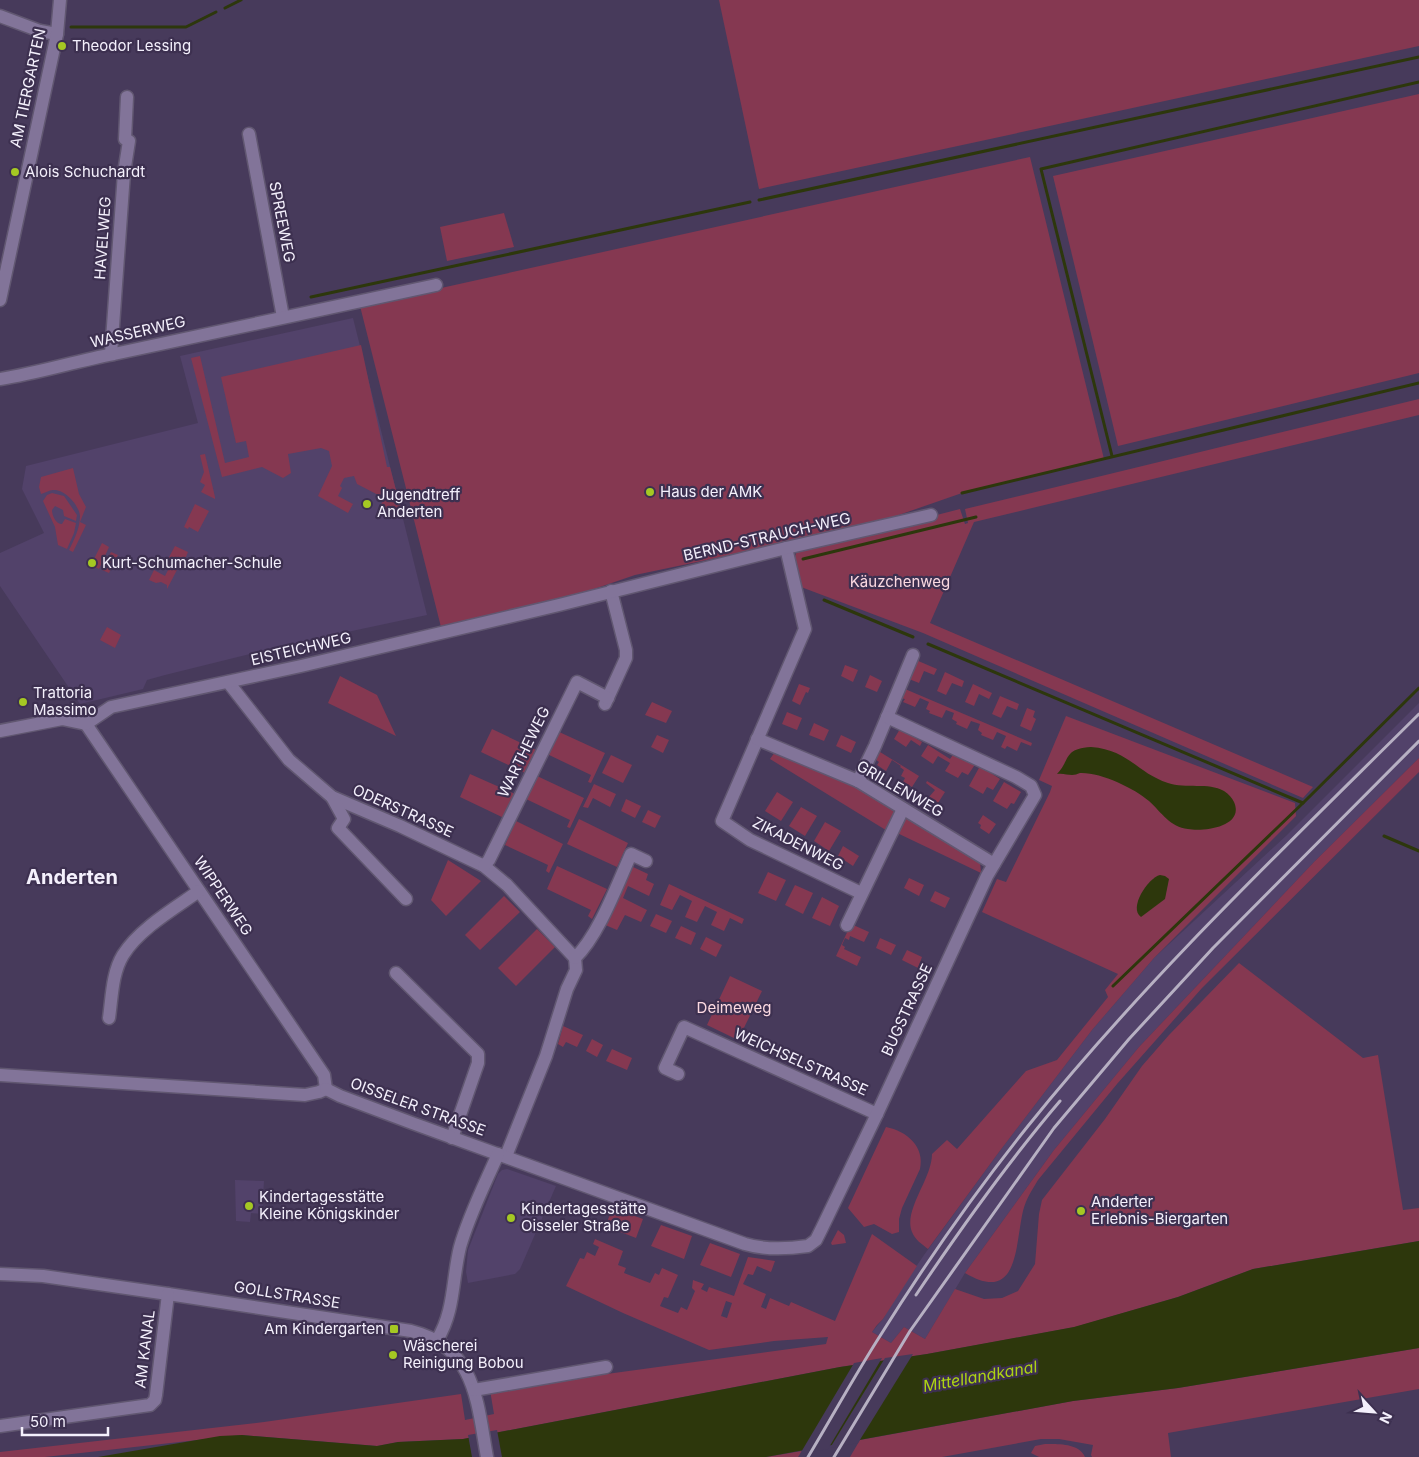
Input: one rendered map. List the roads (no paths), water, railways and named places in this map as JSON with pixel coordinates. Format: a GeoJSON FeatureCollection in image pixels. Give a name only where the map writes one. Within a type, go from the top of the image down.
{"type":"FeatureCollection","features":[{"type":"Feature","properties":{"kind":"street","name":"AM TIERGARTEN"},"geometry":{"type":"LineString","coordinates":[[0,300],[57,34],[60,0]]}},
{"type":"Feature","properties":{"kind":"street"},"geometry":{"type":"LineString","coordinates":[[0,16],[40,31],[57,34]]}},
{"type":"Feature","properties":{"kind":"street","name":"HAVELWEG"},"geometry":{"type":"LineString","coordinates":[[111,354],[124,173],[130,141],[124,139],[127,97]]}},
{"type":"Feature","properties":{"kind":"street","name":"SPREEWEG"},"geometry":{"type":"LineString","coordinates":[[249,134],[283,317]]}},
{"type":"Feature","properties":{"kind":"street"},"geometry":{"type":"LineString","coordinates":[[283,317],[436,285]]}},
{"type":"Feature","properties":{"kind":"street","name":"WASSERWEG"},"geometry":{"type":"LineString","coordinates":[[0,379],[22,376],[111,354],[283,317]]}},
{"type":"Feature","properties":{"kind":"street","name":"BERND-STRAUCH-WEG"},"geometry":{"type":"LineString","coordinates":[[611,591],[931,515]]}},
{"type":"Feature","properties":{"kind":"street"},"geometry":{"type":"LineString","coordinates":[[757,739],[805,629],[786,548]]}},
{"type":"Feature","properties":{"kind":"street","name":"EISTEICHWEG"},"geometry":{"type":"LineString","coordinates":[[86,724],[111,707],[540,610],[611,591]]}},
{"type":"Feature","properties":{"kind":"street","name":"WARTHEWEG"},"geometry":{"type":"LineString","coordinates":[[484,866],[492,854],[577,682],[607,701],[626,658],[626,650],[611,591]]}},
{"type":"Feature","properties":{"kind":"street"},"geometry":{"type":"LineString","coordinates":[[858,782],[913,655]]}},
{"type":"Feature","properties":{"kind":"street","name":"ODERSTRASSE"},"geometry":{"type":"LineString","coordinates":[[228,682],[289,760],[332,797],[400,826],[484,866],[507,885],[575,958]]}},
{"type":"Feature","properties":{"kind":"street","name":"BUGSTRASSE"},"geometry":{"type":"LineString","coordinates":[[811,1244],[822,1228],[877,1114],[984,881],[1035,795],[1031,786],[1016,777],[887,718]]}},
{"type":"Feature","properties":{"kind":"street"},"geometry":{"type":"LineString","coordinates":[[0,731],[62,719],[86,724]]}},
{"type":"Feature","properties":{"kind":"street","name":"WIPPERWEG"},"geometry":{"type":"LineString","coordinates":[[86,724],[324,1075],[326,1089]]}},
{"type":"Feature","properties":{"kind":"street","name":"GRILLENWEG"},"geometry":{"type":"LineString","coordinates":[[757,739],[858,782],[994,864]]}},
{"type":"Feature","properties":{"kind":"street","name":"ZIKADENWEG"},"geometry":{"type":"LineString","coordinates":[[757,739],[722,821],[750,840],[861,893]]}},
{"type":"Feature","properties":{"kind":"street"},"geometry":{"type":"LineString","coordinates":[[332,797],[344,819],[338,828],[406,899]]}},
{"type":"Feature","properties":{"kind":"street"},"geometry":{"type":"LineString","coordinates":[[847,924],[903,809]]}},
{"type":"Feature","properties":{"kind":"street"},"geometry":{"type":"LineString","coordinates":[[438,1340],[451,1308],[460,1248],[546,1056],[567,989],[576,970],[575,958],[585,949],[593,935],[631,854],[646,861]]}},
{"type":"Feature","properties":{"kind":"street"},"geometry":{"type":"LineString","coordinates":[[109,1018],[115,975],[123,955],[138,936],[200,891]]}},
{"type":"Feature","properties":{"kind":"street"},"geometry":{"type":"LineString","coordinates":[[396,973],[478,1054],[478,1063],[452,1138]]}},
{"type":"Feature","properties":{"kind":"street","name":"WEICHSELSTRASSE"},"geometry":{"type":"LineString","coordinates":[[678,1074],[665,1068],[684,1027],[877,1114]]}},
{"type":"Feature","properties":{"kind":"street","name":"OISSELER STRASSE"},"geometry":{"type":"LineString","coordinates":[[0,1075],[305,1095],[326,1089],[452,1138],[749,1245],[760,1248],[789,1248],[811,1244]]}},
{"type":"Feature","properties":{"kind":"street","name":"GOLLSTRASSE"},"geometry":{"type":"LineString","coordinates":[[0,1274],[43,1276],[168,1294],[411,1331],[438,1340],[460,1361],[470,1378],[474,1390],[486,1457]]}},
{"type":"Feature","properties":{"kind":"street","name":"AM KANAL"},"geometry":{"type":"LineString","coordinates":[[0,1426],[150,1405],[155,1400],[156,1395],[168,1294]]}},
{"type":"Feature","properties":{"kind":"street"},"geometry":{"type":"LineString","coordinates":[[474,1390],[606,1367]]}},
{"type":"Feature","properties":{"kind":"water"},"geometry":{"type":"Polygon","coordinates":[[[1091,747],[1115,752],[1148,774],[1168,783],[1182,786],[1218,788],[1230,796],[1234,802],[1236,810],[1234,817],[1221,826],[1203,830],[1182,828],[1167,819],[1143,796],[1126,786],[1088,773],[1075,775],[1057,774],[1072,752],[1091,747]]]}},
{"type":"Feature","properties":{"kind":"water"},"geometry":{"type":"Polygon","coordinates":[[[1160,875],[1169,879],[1165,899],[1141,917],[1137,907],[1141,894],[1155,877],[1160,875]]]}},
{"type":"Feature","properties":{"kind":"water","name":"Mittellandkanal"},"geometry":{"type":"Polygon","coordinates":[[[1419,1241],[1419,1348],[1178,1388],[1073,1401],[766,1457],[98,1457],[220,1436],[242,1435],[377,1446],[398,1442],[463,1439],[840,1367],[927,1354],[1074,1327],[1178,1297],[1253,1269],[1419,1241]]]}},
{"type":"Feature","properties":{"kind":"waterway"},"geometry":{"type":"LineString","coordinates":[[225,8],[241,0]]}},
{"type":"Feature","properties":{"kind":"waterway"},"geometry":{"type":"LineString","coordinates":[[71,27],[186,27],[216,12]]}},
{"type":"Feature","properties":{"kind":"waterway"},"geometry":{"type":"LineString","coordinates":[[759,200],[1419,57]]}},
{"type":"Feature","properties":{"kind":"waterway"},"geometry":{"type":"LineString","coordinates":[[1112,456],[1041,169],[1419,82]]}},
{"type":"Feature","properties":{"kind":"waterway"},"geometry":{"type":"LineString","coordinates":[[311,297],[750,202]]}},
{"type":"Feature","properties":{"kind":"waterway"},"geometry":{"type":"LineString","coordinates":[[962,493],[1419,383]]}},
{"type":"Feature","properties":{"kind":"waterway"},"geometry":{"type":"LineString","coordinates":[[803,559],[976,517]]}},
{"type":"Feature","properties":{"kind":"waterway"},"geometry":{"type":"LineString","coordinates":[[824,600],[913,637]]}},
{"type":"Feature","properties":{"kind":"waterway"},"geometry":{"type":"LineString","coordinates":[[928,644],[1303,803]]}},
{"type":"Feature","properties":{"kind":"waterway"},"geometry":{"type":"LineString","coordinates":[[1113,986],[1419,688]]}},
{"type":"Feature","properties":{"kind":"waterway"},"geometry":{"type":"LineString","coordinates":[[1384,836],[1419,851]]}},
{"type":"Feature","properties":{"kind":"railway"},"geometry":{"type":"LineString","coordinates":[[808,1457],[897,1309],[951,1229],[1008,1151],[1073,1071],[1218,914],[1419,714]]}},
{"type":"Feature","properties":{"kind":"railway"},"geometry":{"type":"LineString","coordinates":[[834,1457],[910,1331],[1054,1128],[1129,1039],[1213,948],[1419,741]]}},
{"type":"Feature","properties":{"kind":"railway"},"geometry":{"type":"LineString","coordinates":[[916,1295],[985,1196],[1060,1101]]}},
{"type":"Feature","properties":{"kind":"place","name":"Theodor Lessing"},"geometry":{"type":"Point","coordinates":[62,46]}},
{"type":"Feature","properties":{"kind":"place","name":"Alois Schuchardt"},"geometry":{"type":"Point","coordinates":[15,172]}},
{"type":"Feature","properties":{"kind":"place","name":"Haus der AMK"},"geometry":{"type":"Point","coordinates":[650,492]}},
{"type":"Feature","properties":{"kind":"place","name":"Jugendtreff Anderten"},"geometry":{"type":"Point","coordinates":[367,504]}},
{"type":"Feature","properties":{"kind":"place","name":"Kurt-Schumacher-Schule"},"geometry":{"type":"Point","coordinates":[92,563]}},
{"type":"Feature","properties":{"kind":"place","name":"Trattoria Massimo"},"geometry":{"type":"Point","coordinates":[23,702]}},
{"type":"Feature","properties":{"kind":"place","name":"Kindertagesstätte Kleine Königskinder"},"geometry":{"type":"Point","coordinates":[249,1206]}},
{"type":"Feature","properties":{"kind":"place","name":"Anderter Erlebnis-Biergarten"},"geometry":{"type":"Point","coordinates":[1081,1211]}},
{"type":"Feature","properties":{"kind":"place","name":"Kindertagesstätte Oisseler Straße"},"geometry":{"type":"Point","coordinates":[511,1218]}},
{"type":"Feature","properties":{"kind":"place","name":"Am Kindergarten"},"geometry":{"type":"Point","coordinates":[394,1329]}},
{"type":"Feature","properties":{"kind":"place","name":"Wäscherei Reinigung Bobou"},"geometry":{"type":"Point","coordinates":[393,1355]}},
{"type":"Feature","properties":{"kind":"district","name":"Anderten"},"geometry":{"type":"Point","coordinates":[72,877]}},
{"type":"Feature","properties":{"kind":"park label","name":"Käuzchenweg"},"geometry":{"type":"Point","coordinates":[900,582]}},
{"type":"Feature","properties":{"kind":"park label","name":"Deimeweg"},"geometry":{"type":"Point","coordinates":[734,1008]}}]}
